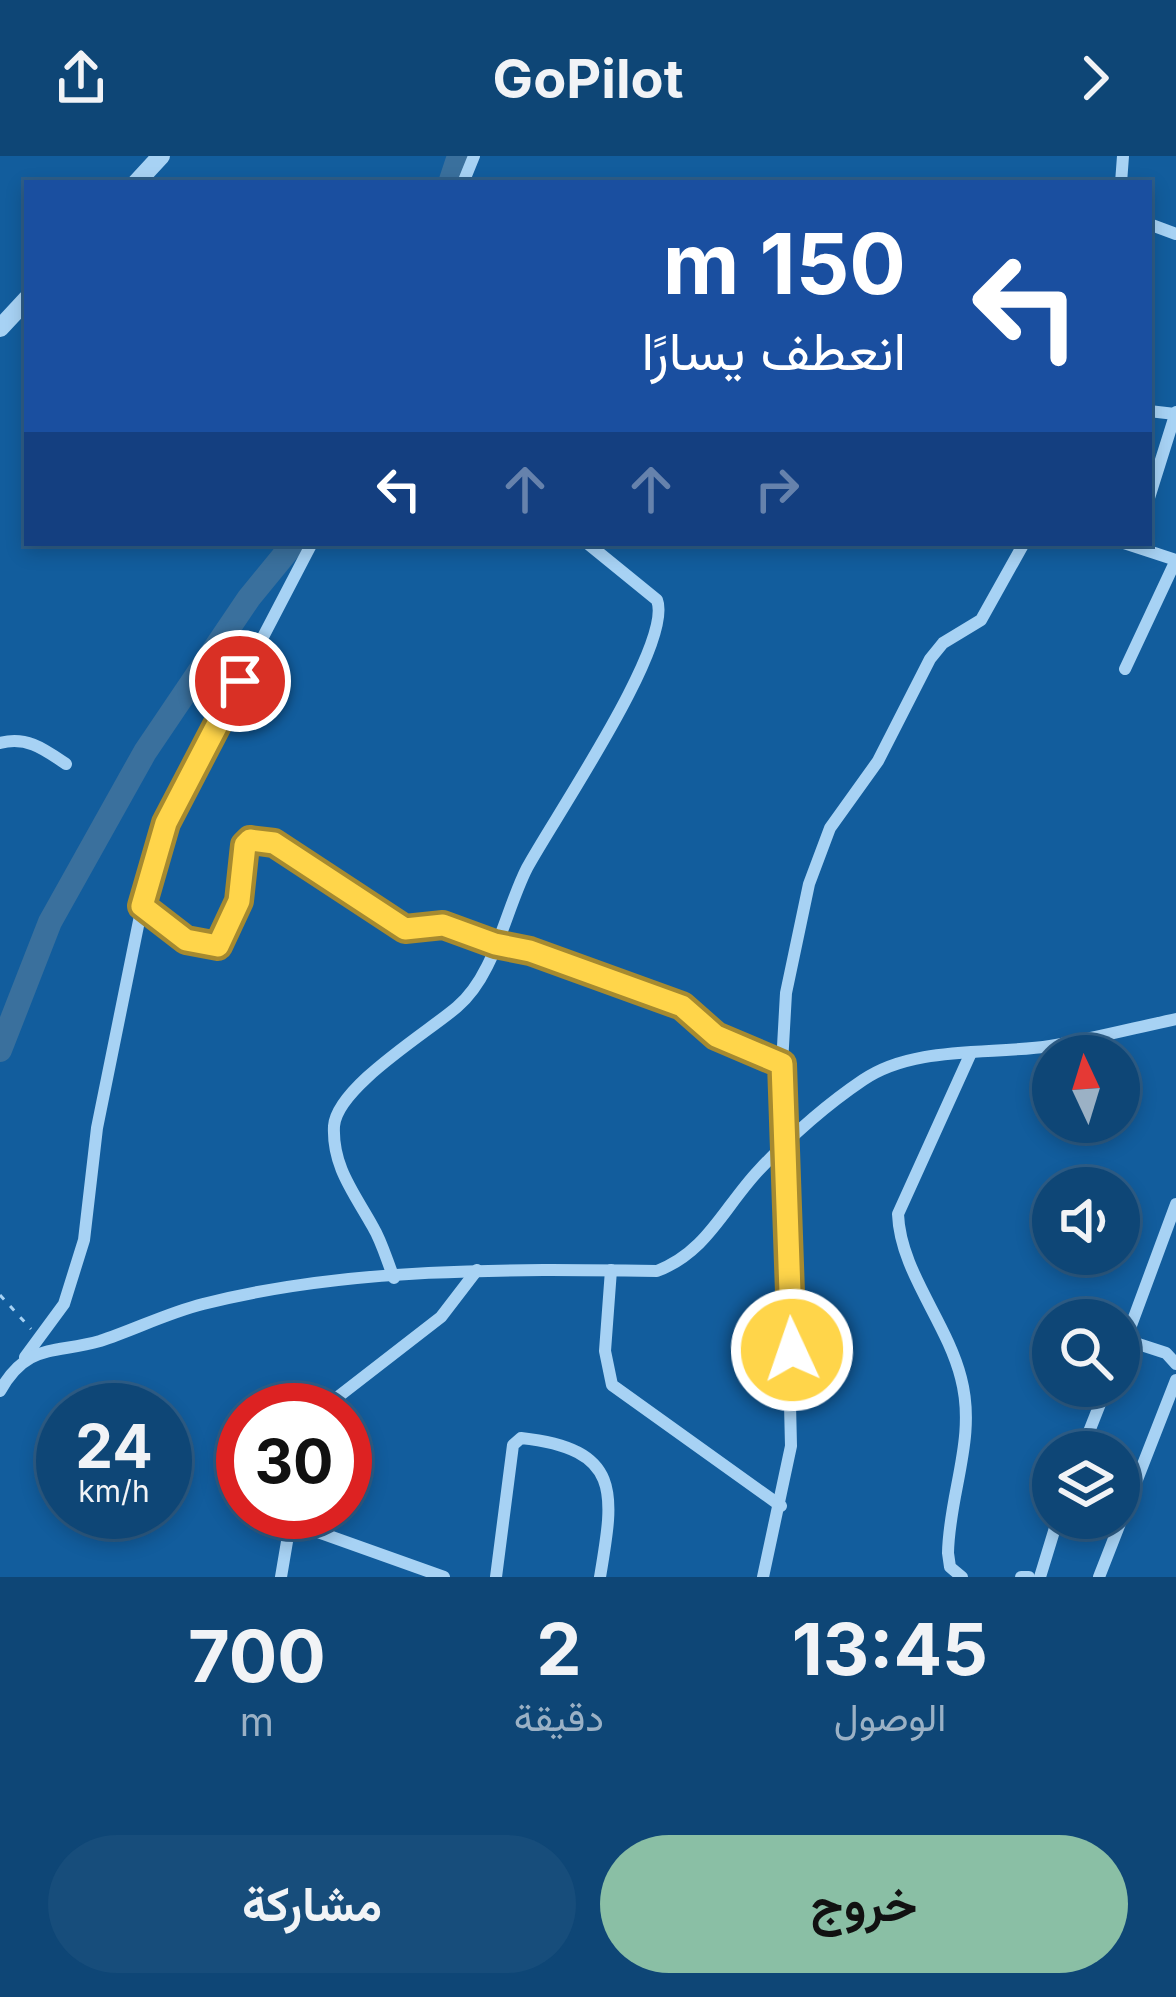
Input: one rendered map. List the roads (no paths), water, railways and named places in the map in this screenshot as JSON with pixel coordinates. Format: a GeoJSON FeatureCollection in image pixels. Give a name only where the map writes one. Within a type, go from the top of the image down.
{"type":"FeatureCollection","features":[{"type":"Feature","properties":{"kind":"street"},"geometry":{"type":"LineString","coordinates":[[139,180],[161,156]]}},
{"type":"Feature","properties":{"kind":"street"},"geometry":{"type":"LineString","coordinates":[[0,328],[24,302]]}},
{"type":"Feature","properties":{"kind":"street"},"geometry":{"type":"LineString","coordinates":[[1152,489],[1176,413]]}},
{"type":"Feature","properties":{"kind":"street"},"geometry":{"type":"LineString","coordinates":[[0,1391],[64,1304],[84,1240],[97,1128],[142,906],[166,823],[310,546]]}},
{"type":"Feature","properties":{"kind":"street"},"geometry":{"type":"LineString","coordinates":[[394,1278],[374,1227],[342,1172],[334,1124],[339,1108],[416,1036],[459,1006],[495,944],[527,868],[595,756],[660,621],[657,599],[591,546]]}},
{"type":"Feature","properties":{"kind":"street"},"geometry":{"type":"LineString","coordinates":[[763,1577],[791,1446],[782,1064],[786,992],[809,884],[830,829],[878,761],[936,649],[981,620],[1022,546]]}},
{"type":"Feature","properties":{"kind":"street"},"geometry":{"type":"LineString","coordinates":[[1125,668],[1176,560],[1137,546]]}},
{"type":"Feature","properties":{"kind":"street"},"geometry":{"type":"LineString","coordinates":[[0,743],[17,739],[66,764]]}},
{"type":"Feature","properties":{"kind":"street"},"geometry":{"type":"LineString","coordinates":[[142,906],[186,940],[218,946],[239,901],[245,845],[261,840],[274,843],[405,929],[443,925],[530,951],[682,1006],[716,1036],[782,1064]]}},
{"type":"Feature","properties":{"kind":"street"},"geometry":{"type":"LineString","coordinates":[[25,1358],[104,1340],[205,1304],[269,1290],[477,1270],[657,1271],[679,1263],[713,1231],[736,1196],[782,1147],[881,1070],[922,1059],[1052,1046],[1176,1019]]}},
{"type":"Feature","properties":{"kind":"street"},"geometry":{"type":"LineString","coordinates":[[962,1577],[950,1567],[948,1536],[967,1437],[965,1398],[950,1342],[898,1234],[898,1214],[970,1055]]}},
{"type":"Feature","properties":{"kind":"street"},"geometry":{"type":"LineString","coordinates":[[1140,1302],[1176,1204]]}},
{"type":"Feature","properties":{"kind":"street"},"geometry":{"type":"LineString","coordinates":[[356,1383],[441,1317],[477,1270]]}},
{"type":"Feature","properties":{"kind":"street"},"geometry":{"type":"LineString","coordinates":[[611,1270],[605,1352],[612,1385],[781,1506]]}},
{"type":"Feature","properties":{"kind":"street"},"geometry":{"type":"LineString","coordinates":[[1140,1345],[1166,1353],[1176,1364]]}},
{"type":"Feature","properties":{"kind":"street"},"geometry":{"type":"LineString","coordinates":[[1099,1577],[1176,1380]]}},
{"type":"Feature","properties":{"kind":"street"},"geometry":{"type":"LineString","coordinates":[[496,1577],[513,1444],[521,1438],[585,1454],[604,1472],[611,1514],[599,1577]]}},
{"type":"Feature","properties":{"kind":"street"},"geometry":{"type":"LineString","coordinates":[[281,1577],[287,1539]]}},
{"type":"Feature","properties":{"kind":"street"},"geometry":{"type":"LineString","coordinates":[[337,1539],[404,1571],[444,1577]]}},
{"type":"Feature","properties":{"kind":"street"},"geometry":{"type":"LineString","coordinates":[[1040,1577],[1052,1539]]}},
{"type":"Feature","properties":{"kind":"waterway"},"geometry":{"type":"LineString","coordinates":[[451,180],[459,156]]}},
{"type":"Feature","properties":{"kind":"waterway"},"geometry":{"type":"LineString","coordinates":[[0,1050],[50,922],[145,752],[249,598],[292,546]]}}]}
